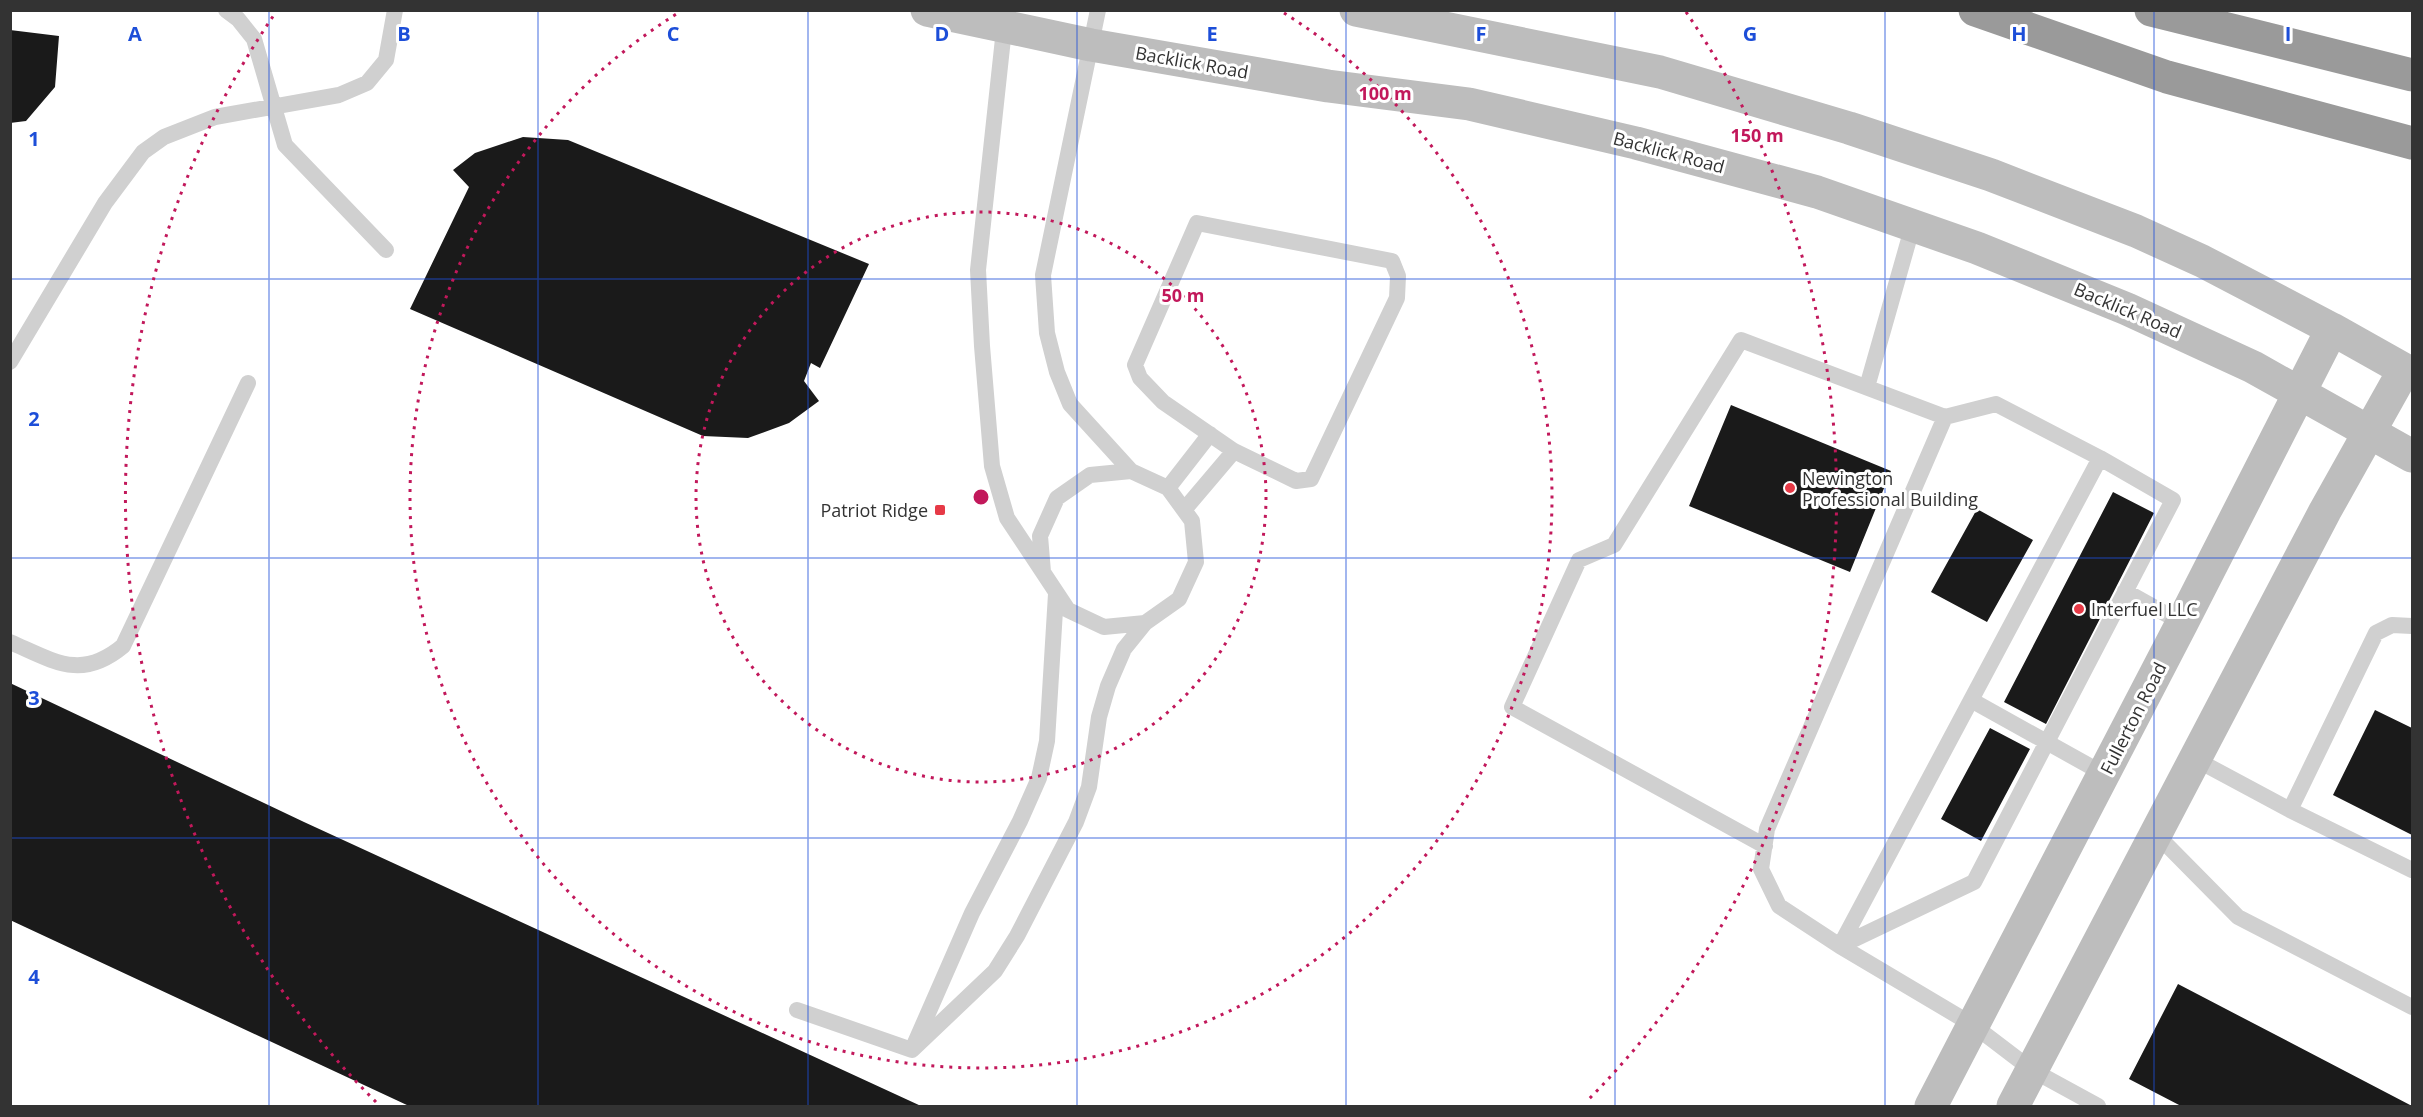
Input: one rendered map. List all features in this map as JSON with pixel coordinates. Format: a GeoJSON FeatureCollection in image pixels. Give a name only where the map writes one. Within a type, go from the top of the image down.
{"type":"FeatureCollection","features":[{"type":"Feature","properties":{"kind":"highway"},"geometry":{"type":"LineString","coordinates":[[1975,10],[2167,77],[2412,143]]}},
{"type":"Feature","properties":{"kind":"highway"},"geometry":{"type":"LineString","coordinates":[[2151,10],[2412,75]]}},
{"type":"Feature","properties":{"kind":"main road","name":"Backlick Road"},"geometry":{"type":"LineString","coordinates":[[927,10],[1005,18],[1091,45],[1328,86],[1468,104],[1636,143],[1817,192],[1913,225],[2045,275],[2204,343],[2300,392],[2412,456]]}},
{"type":"Feature","properties":{"kind":"main road"},"geometry":{"type":"LineString","coordinates":[[1356,10],[1660,72],[1860,132],[1991,175],[2136,231],[2202,261],[2332,329],[2408,372],[2369,431],[2013,1107]]}},
{"type":"Feature","properties":{"kind":"main road","name":"Fullerton Road"},"geometry":{"type":"LineString","coordinates":[[1930,1107],[2332,329]]}},
{"type":"Feature","properties":{"kind":"lane"},"geometry":{"type":"LineString","coordinates":[[226,10],[238,19],[254,39],[285,145],[386,250]]}},
{"type":"Feature","properties":{"kind":"lane"},"geometry":{"type":"LineString","coordinates":[[10,362],[105,203],[143,152],[164,137],[187,126],[215,117],[339,95],[367,83],[386,60],[395,10]]}},
{"type":"Feature","properties":{"kind":"lane"},"geometry":{"type":"LineString","coordinates":[[912,1050],[995,971],[1017,936],[1076,822],[1089,787],[1099,717],[1108,686],[1124,649],[1145,623],[1179,599],[1196,562],[1192,521],[1168,488],[1131,471],[1084,422],[1071,404],[1057,372],[1047,333],[1044,275],[1098,10]]}},
{"type":"Feature","properties":{"kind":"lane"},"geometry":{"type":"LineString","coordinates":[[1005,18],[978,270],[992,466],[1007,518],[1068,610],[1104,627],[1145,623]]}},
{"type":"Feature","properties":{"kind":"lane"},"geometry":{"type":"LineString","coordinates":[[1197,224],[1392,261],[1398,276],[1397,298],[1311,479],[1296,481],[1234,451],[1210,434],[1163,402],[1140,378],[1135,365],[1197,224]]}},
{"type":"Feature","properties":{"kind":"lane"},"geometry":{"type":"LineString","coordinates":[[1866,387],[1913,225]]}},
{"type":"Feature","properties":{"kind":"lane"},"geometry":{"type":"LineString","coordinates":[[1765,846],[1512,707],[1579,560],[1614,545],[1741,340],[1945,417],[1996,404],[2100,458],[2173,500],[1974,882],[1840,946]]}},
{"type":"Feature","properties":{"kind":"lane"},"geometry":{"type":"LineString","coordinates":[[10,642],[75,667],[108,659],[123,646],[248,383]]}},
{"type":"Feature","properties":{"kind":"lane"},"geometry":{"type":"LineString","coordinates":[[1945,417],[1767,829],[1761,868],[1779,906],[1840,946],[1973,1025],[2032,1070],[2098,1107]]}},
{"type":"Feature","properties":{"kind":"lane"},"geometry":{"type":"LineString","coordinates":[[1168,488],[1210,434]]}},
{"type":"Feature","properties":{"kind":"lane"},"geometry":{"type":"LineString","coordinates":[[1184,510],[1234,451]]}},
{"type":"Feature","properties":{"kind":"lane"},"geometry":{"type":"LineString","coordinates":[[1840,946],[2100,458]]}},
{"type":"Feature","properties":{"kind":"lane"},"geometry":{"type":"LineString","coordinates":[[1044,576],[1040,536],[1057,498],[1090,474],[1131,471]]}},
{"type":"Feature","properties":{"kind":"lane"},"geometry":{"type":"LineString","coordinates":[[2126,591],[2182,622]]}},
{"type":"Feature","properties":{"kind":"lane"},"geometry":{"type":"LineString","coordinates":[[912,1050],[972,913],[1020,821],[1039,778],[1047,741],[1056,594]]}},
{"type":"Feature","properties":{"kind":"lane"},"geometry":{"type":"LineString","coordinates":[[2290,810],[2376,633],[2392,625],[2412,626]]}},
{"type":"Feature","properties":{"kind":"lane"},"geometry":{"type":"LineString","coordinates":[[1971,700],[2104,774]]}},
{"type":"Feature","properties":{"kind":"lane"},"geometry":{"type":"LineString","coordinates":[[2195,759],[2290,810],[2412,870]]}},
{"type":"Feature","properties":{"kind":"lane"},"geometry":{"type":"LineString","coordinates":[[2156,834],[2238,917],[2412,1006]]}},
{"type":"Feature","properties":{"kind":"lane"},"geometry":{"type":"LineString","coordinates":[[797,1010],[912,1050]]}},
{"type":"Feature","properties":{"kind":"building"},"geometry":{"type":"Polygon","coordinates":[[[10,30],[59,36],[55,87],[26,121],[10,123],[10,30]]]}},
{"type":"Feature","properties":{"kind":"building"},"geometry":{"type":"Polygon","coordinates":[[[523,137],[568,140],[869,264],[820,368],[811,363],[804,381],[819,401],[789,423],[748,438],[703,436],[410,309],[469,187],[453,170],[475,153],[523,137]]]}},
{"type":"Feature","properties":{"kind":"building","name":"Newington Professional Building"},"geometry":{"type":"Polygon","coordinates":[[[1731,405],[1891,471],[1850,572],[1689,506],[1731,405]]]}},
{"type":"Feature","properties":{"kind":"building"},"geometry":{"type":"Polygon","coordinates":[[[2113,492],[2154,513],[2046,724],[2004,702],[2113,492]]]}},
{"type":"Feature","properties":{"kind":"building"},"geometry":{"type":"Polygon","coordinates":[[[1977,509],[2033,540],[1987,622],[1931,592],[1977,509]]]}},
{"type":"Feature","properties":{"kind":"building"},"geometry":{"type":"Polygon","coordinates":[[[10,683],[304,822],[921,1106],[409,1106],[10,920],[10,683]]]}},
{"type":"Feature","properties":{"kind":"building"},"geometry":{"type":"Polygon","coordinates":[[[2375,710],[2412,728],[2412,835],[2333,795],[2375,710]]]}},
{"type":"Feature","properties":{"kind":"building"},"geometry":{"type":"Polygon","coordinates":[[[1990,728],[2030,749],[1981,841],[1941,819],[1990,728]]]}},
{"type":"Feature","properties":{"kind":"building"},"geometry":{"type":"Polygon","coordinates":[[[2178,984],[2412,1106],[2181,1106],[2129,1079],[2178,984]]]}},
{"type":"Feature","properties":{"kind":"place","name":"Newington Professional Building"},"geometry":{"type":"Point","coordinates":[1790,488]}},
{"type":"Feature","properties":{"kind":"place","name":"Patriot Ridge"},"geometry":{"type":"Point","coordinates":[940,510]}},
{"type":"Feature","properties":{"kind":"place","name":"Interfuel LLC"},"geometry":{"type":"Point","coordinates":[2079,609]}}]}
